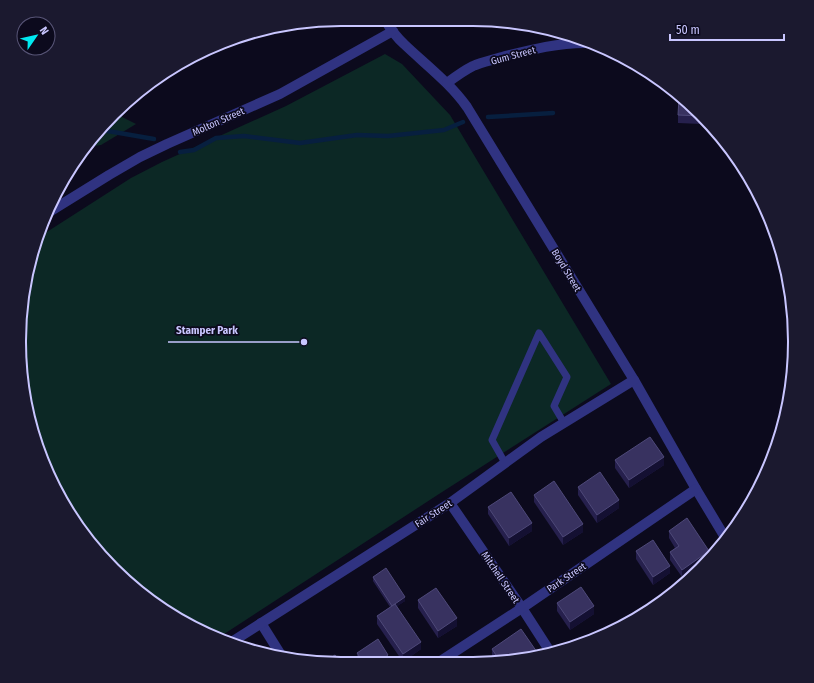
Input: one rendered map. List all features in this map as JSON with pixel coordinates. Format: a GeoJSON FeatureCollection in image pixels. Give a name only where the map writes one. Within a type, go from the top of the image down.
{"type":"FeatureCollection","features":[{"type":"Feature","properties":{"kind":"street","name":"Boyd Street"},"geometry":{"type":"LineString","coordinates":[[389,26],[404,44],[447,83],[468,107],[634,380],[723,534]]}},
{"type":"Feature","properties":{"kind":"street","name":"Molton Street"},"geometry":{"type":"LineString","coordinates":[[56,208],[140,158],[167,144],[280,94],[393,31]]}},
{"type":"Feature","properties":{"kind":"street","name":"Gum Street"},"geometry":{"type":"LineString","coordinates":[[447,83],[473,66],[484,62],[546,46],[574,43]]}},
{"type":"Feature","properties":{"kind":"street","name":"Fair Street"},"geometry":{"type":"LineString","coordinates":[[237,639],[450,503],[536,440],[634,380]]}},
{"type":"Feature","properties":{"kind":"street","name":"Park Street"},"geometry":{"type":"LineString","coordinates":[[447,657],[522,608],[696,489]]}},
{"type":"Feature","properties":{"kind":"street","name":"Mitchell Street"},"geometry":{"type":"LineString","coordinates":[[450,503],[548,648]]}},
{"type":"Feature","properties":{"kind":"street"},"geometry":{"type":"LineString","coordinates":[[261,623],[278,651]]}},
{"type":"Feature","properties":{"kind":"lane"},"geometry":{"type":"LineString","coordinates":[[505,463],[492,440],[539,333],[567,377],[554,406],[564,423]]}},
{"type":"Feature","properties":{"kind":"green space"},"geometry":{"type":"Polygon","coordinates":[[[385,54],[402,64],[450,115],[611,384],[224,634],[184,615],[149,592],[133,579],[104,550],[91,534],[68,499],[50,462],[32,403],[26,342],[29,300],[32,280],[46,233],[131,178],[162,162],[286,106],[385,54]]]}},
{"type":"Feature","properties":{"kind":"green space"},"geometry":{"type":"Polygon","coordinates":[[[120,116],[136,124],[101,145],[93,146],[120,116]]]}},
{"type":"Feature","properties":{"kind":"building"},"geometry":{"type":"Polygon","coordinates":[[[679,102],[694,116],[678,115],[679,102]]]}},
{"type":"Feature","properties":{"kind":"building"},"geometry":{"type":"Polygon","coordinates":[[[650,437],[664,457],[629,480],[615,460],[650,437]]]}},
{"type":"Feature","properties":{"kind":"building"},"geometry":{"type":"Polygon","coordinates":[[[600,472],[619,500],[597,515],[578,487],[600,472]]]}},
{"type":"Feature","properties":{"kind":"building"},"geometry":{"type":"Polygon","coordinates":[[[554,481],[583,524],[563,537],[534,495],[554,481]]]}},
{"type":"Feature","properties":{"kind":"building"},"geometry":{"type":"Polygon","coordinates":[[[511,492],[532,523],[509,538],[488,507],[511,492]]]}},
{"type":"Feature","properties":{"kind":"building"},"geometry":{"type":"Polygon","coordinates":[[[687,518],[709,551],[682,570],[670,552],[679,546],[669,531],[687,518]]]}},
{"type":"Feature","properties":{"kind":"building"},"geometry":{"type":"Polygon","coordinates":[[[653,540],[670,566],[653,577],[636,551],[653,540]]]}},
{"type":"Feature","properties":{"kind":"building"},"geometry":{"type":"Polygon","coordinates":[[[386,568],[405,597],[392,606],[373,577],[386,568]]]}},
{"type":"Feature","properties":{"kind":"building"},"geometry":{"type":"Polygon","coordinates":[[[581,587],[594,606],[570,622],[557,603],[581,587]]]}},
{"type":"Feature","properties":{"kind":"building"},"geometry":{"type":"Polygon","coordinates":[[[436,588],[457,618],[438,631],[418,600],[436,588]]]}},
{"type":"Feature","properties":{"kind":"building"},"geometry":{"type":"Polygon","coordinates":[[[395,604],[421,642],[403,654],[377,616],[395,604]]]}},
{"type":"Feature","properties":{"kind":"building"},"geometry":{"type":"Polygon","coordinates":[[[521,629],[536,651],[496,656],[492,649],[521,629]]]}},
{"type":"Feature","properties":{"kind":"building"},"geometry":{"type":"Polygon","coordinates":[[[378,639],[388,655],[385,657],[360,657],[357,653],[378,639]]]}},
{"type":"Feature","properties":{"kind":"waterway"},"geometry":{"type":"LineString","coordinates":[[488,117],[553,113]]}},
{"type":"Feature","properties":{"kind":"waterway"},"geometry":{"type":"LineString","coordinates":[[180,152],[194,150],[216,138],[244,136],[300,143],[357,135],[388,136],[444,130],[463,122]]}},
{"type":"Feature","properties":{"kind":"waterway"},"geometry":{"type":"LineString","coordinates":[[106,131],[154,139]]}},
{"type":"Feature","properties":{"kind":"place","name":"Stamper Park"},"geometry":{"type":"Point","coordinates":[304,342]}}]}
